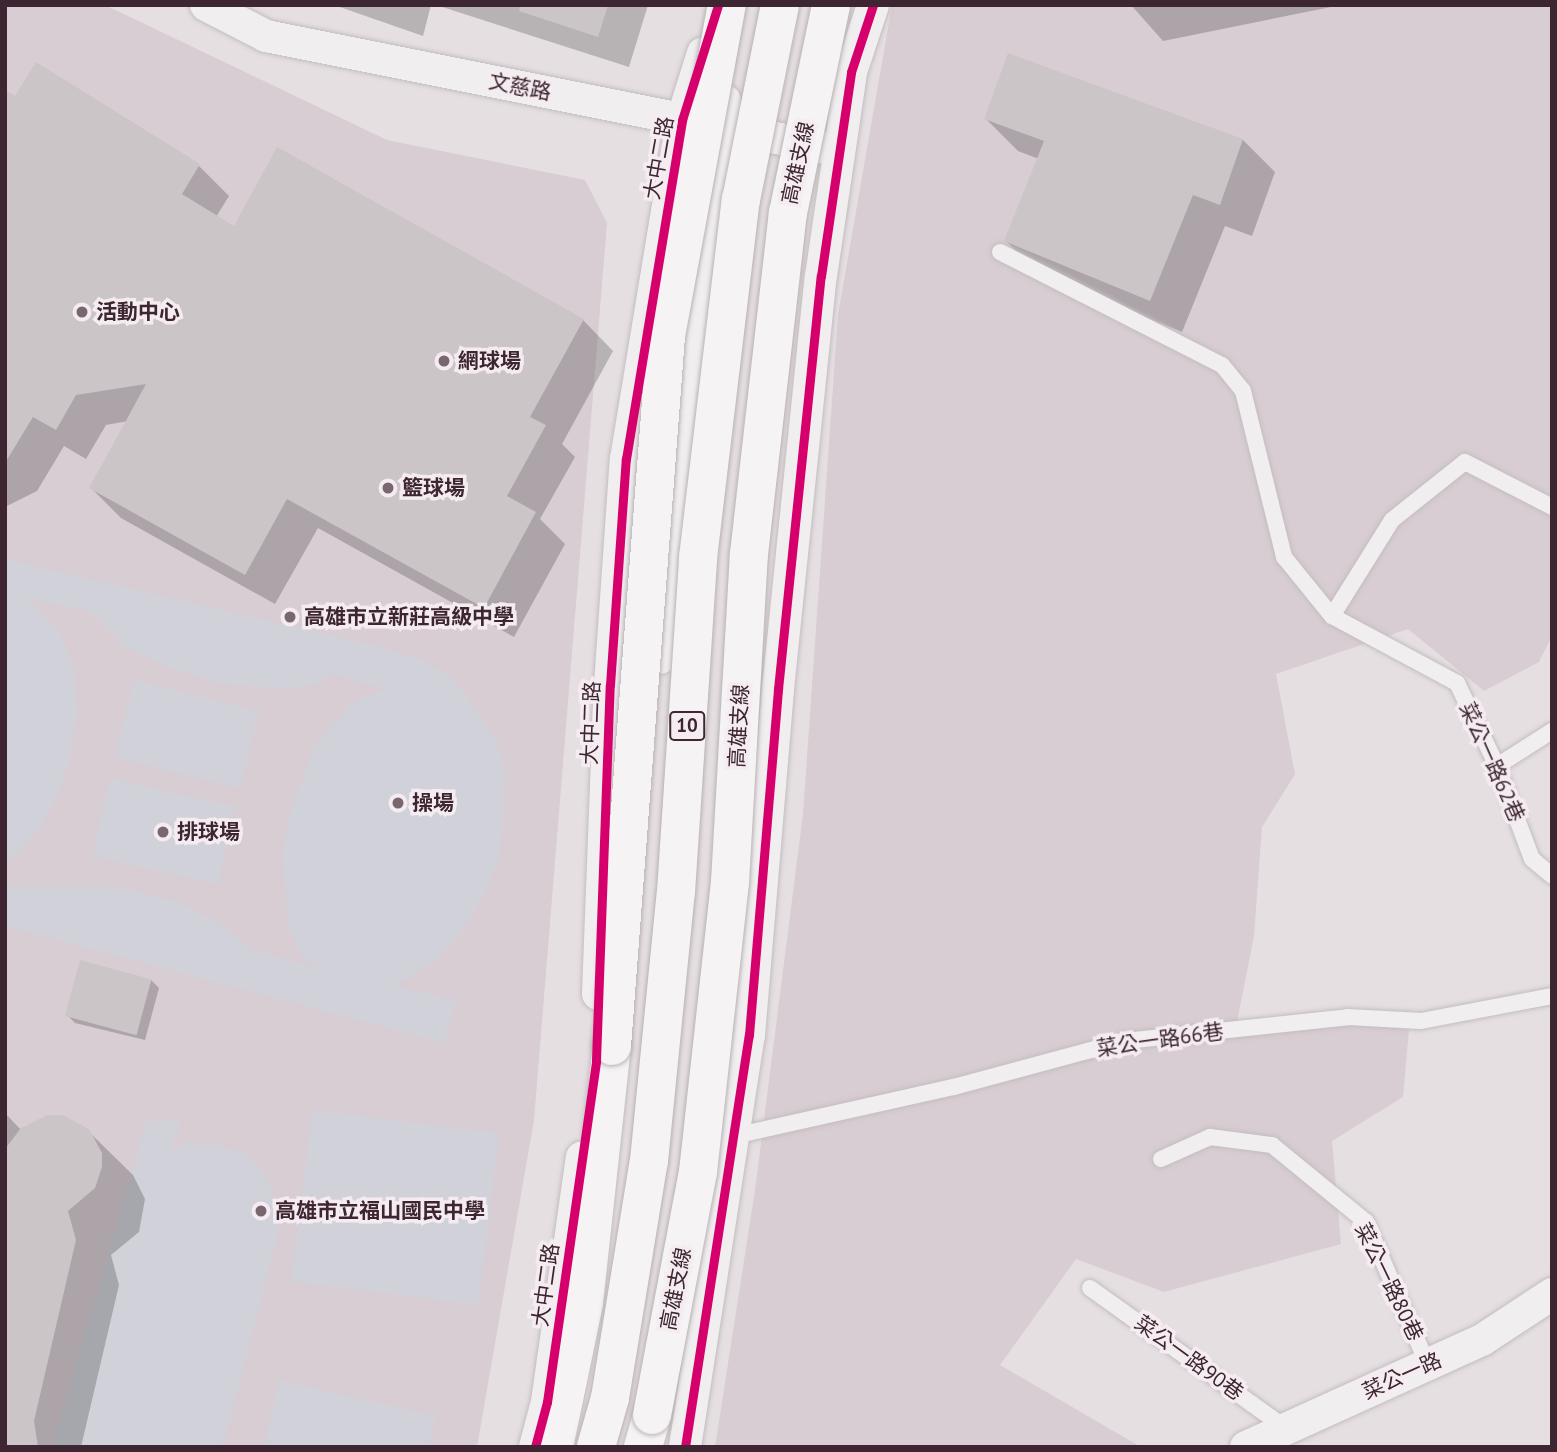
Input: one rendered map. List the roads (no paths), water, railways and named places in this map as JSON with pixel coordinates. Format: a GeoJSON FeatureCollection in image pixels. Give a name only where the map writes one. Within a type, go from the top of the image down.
{"type":"FeatureCollection","features":[{"type":"Feature","properties":{"kind":"highway"},"geometry":{"type":"LineString","coordinates":[[554,1447],[584,1303],[612,1046],[666,336],[727,5]]}},
{"type":"Feature","properties":{"kind":"highway","name":"10"},"geometry":{"type":"LineString","coordinates":[[596,1447],[610,1398],[649,1161],[676,892],[698,558],[741,200],[780,5]]}},
{"type":"Feature","properties":{"kind":"highway","name":"高雄支線"},"geometry":{"type":"LineString","coordinates":[[647,1436],[701,1145],[730,882],[749,554],[788,213],[831,5]]}},
{"type":"Feature","properties":{"kind":"street","name":"文慈路"},"geometry":{"type":"LineString","coordinates":[[206,5],[265,36],[839,151]]}},
{"type":"Feature","properties":{"kind":"street","name":"大中二路"},"geometry":{"type":"LineString","coordinates":[[535,1447],[547,1402],[596,1060],[610,685],[626,460],[682,120],[718,5]]}},
{"type":"Feature","properties":{"kind":"street"},"geometry":{"type":"LineString","coordinates":[[570,1447],[595,1299],[667,588],[723,128],[734,5]]}},
{"type":"Feature","properties":{"kind":"street"},"geometry":{"type":"LineString","coordinates":[[685,1447],[749,1035],[799,478],[839,151],[852,72],[873,5]]}},
{"type":"Feature","properties":{"kind":"street","name":"菜公一路"},"geometry":{"type":"LineString","coordinates":[[1254,1446],[1482,1340],[1552,1294]]}},
{"type":"Feature","properties":{"kind":"lane","name":"菜公一路62巷"},"geometry":{"type":"LineString","coordinates":[[1000,252],[1222,365],[1243,391],[1284,557],[1332,616],[1457,683],[1497,766],[1532,859],[1552,876]]}},
{"type":"Feature","properties":{"kind":"lane"},"geometry":{"type":"LineString","coordinates":[[1332,616],[1392,520],[1465,463],[1552,507]]}},
{"type":"Feature","properties":{"kind":"lane"},"geometry":{"type":"LineString","coordinates":[[1497,766],[1552,731]]}},
{"type":"Feature","properties":{"kind":"lane","name":"菜公一路66巷"},"geometry":{"type":"LineString","coordinates":[[734,1136],[954,1087],[1125,1041],[1348,1017],[1421,1021],[1552,996]]}},
{"type":"Feature","properties":{"kind":"lane","name":"菜公一路80巷"},"geometry":{"type":"LineString","coordinates":[[1161,1159],[1210,1137],[1272,1145],[1366,1222],[1428,1365]]}},
{"type":"Feature","properties":{"kind":"lane","name":"菜公一路90巷"},"geometry":{"type":"LineString","coordinates":[[1090,1288],[1287,1429]]}},
{"type":"Feature","properties":{"kind":"place","name":"活動中心"},"geometry":{"type":"Point","coordinates":[82,312]}},
{"type":"Feature","properties":{"kind":"place","name":"網球場"},"geometry":{"type":"Point","coordinates":[444,361]}},
{"type":"Feature","properties":{"kind":"place","name":"籃球場"},"geometry":{"type":"Point","coordinates":[388,488]}},
{"type":"Feature","properties":{"kind":"place","name":"高雄市立新莊高級中學"},"geometry":{"type":"Point","coordinates":[290,617]}},
{"type":"Feature","properties":{"kind":"place","name":"操場"},"geometry":{"type":"Point","coordinates":[398,803]}},
{"type":"Feature","properties":{"kind":"place","name":"排球場"},"geometry":{"type":"Point","coordinates":[163,832]}},
{"type":"Feature","properties":{"kind":"place","name":"高雄市立福山國民中學"},"geometry":{"type":"Point","coordinates":[261,1211]}}]}
